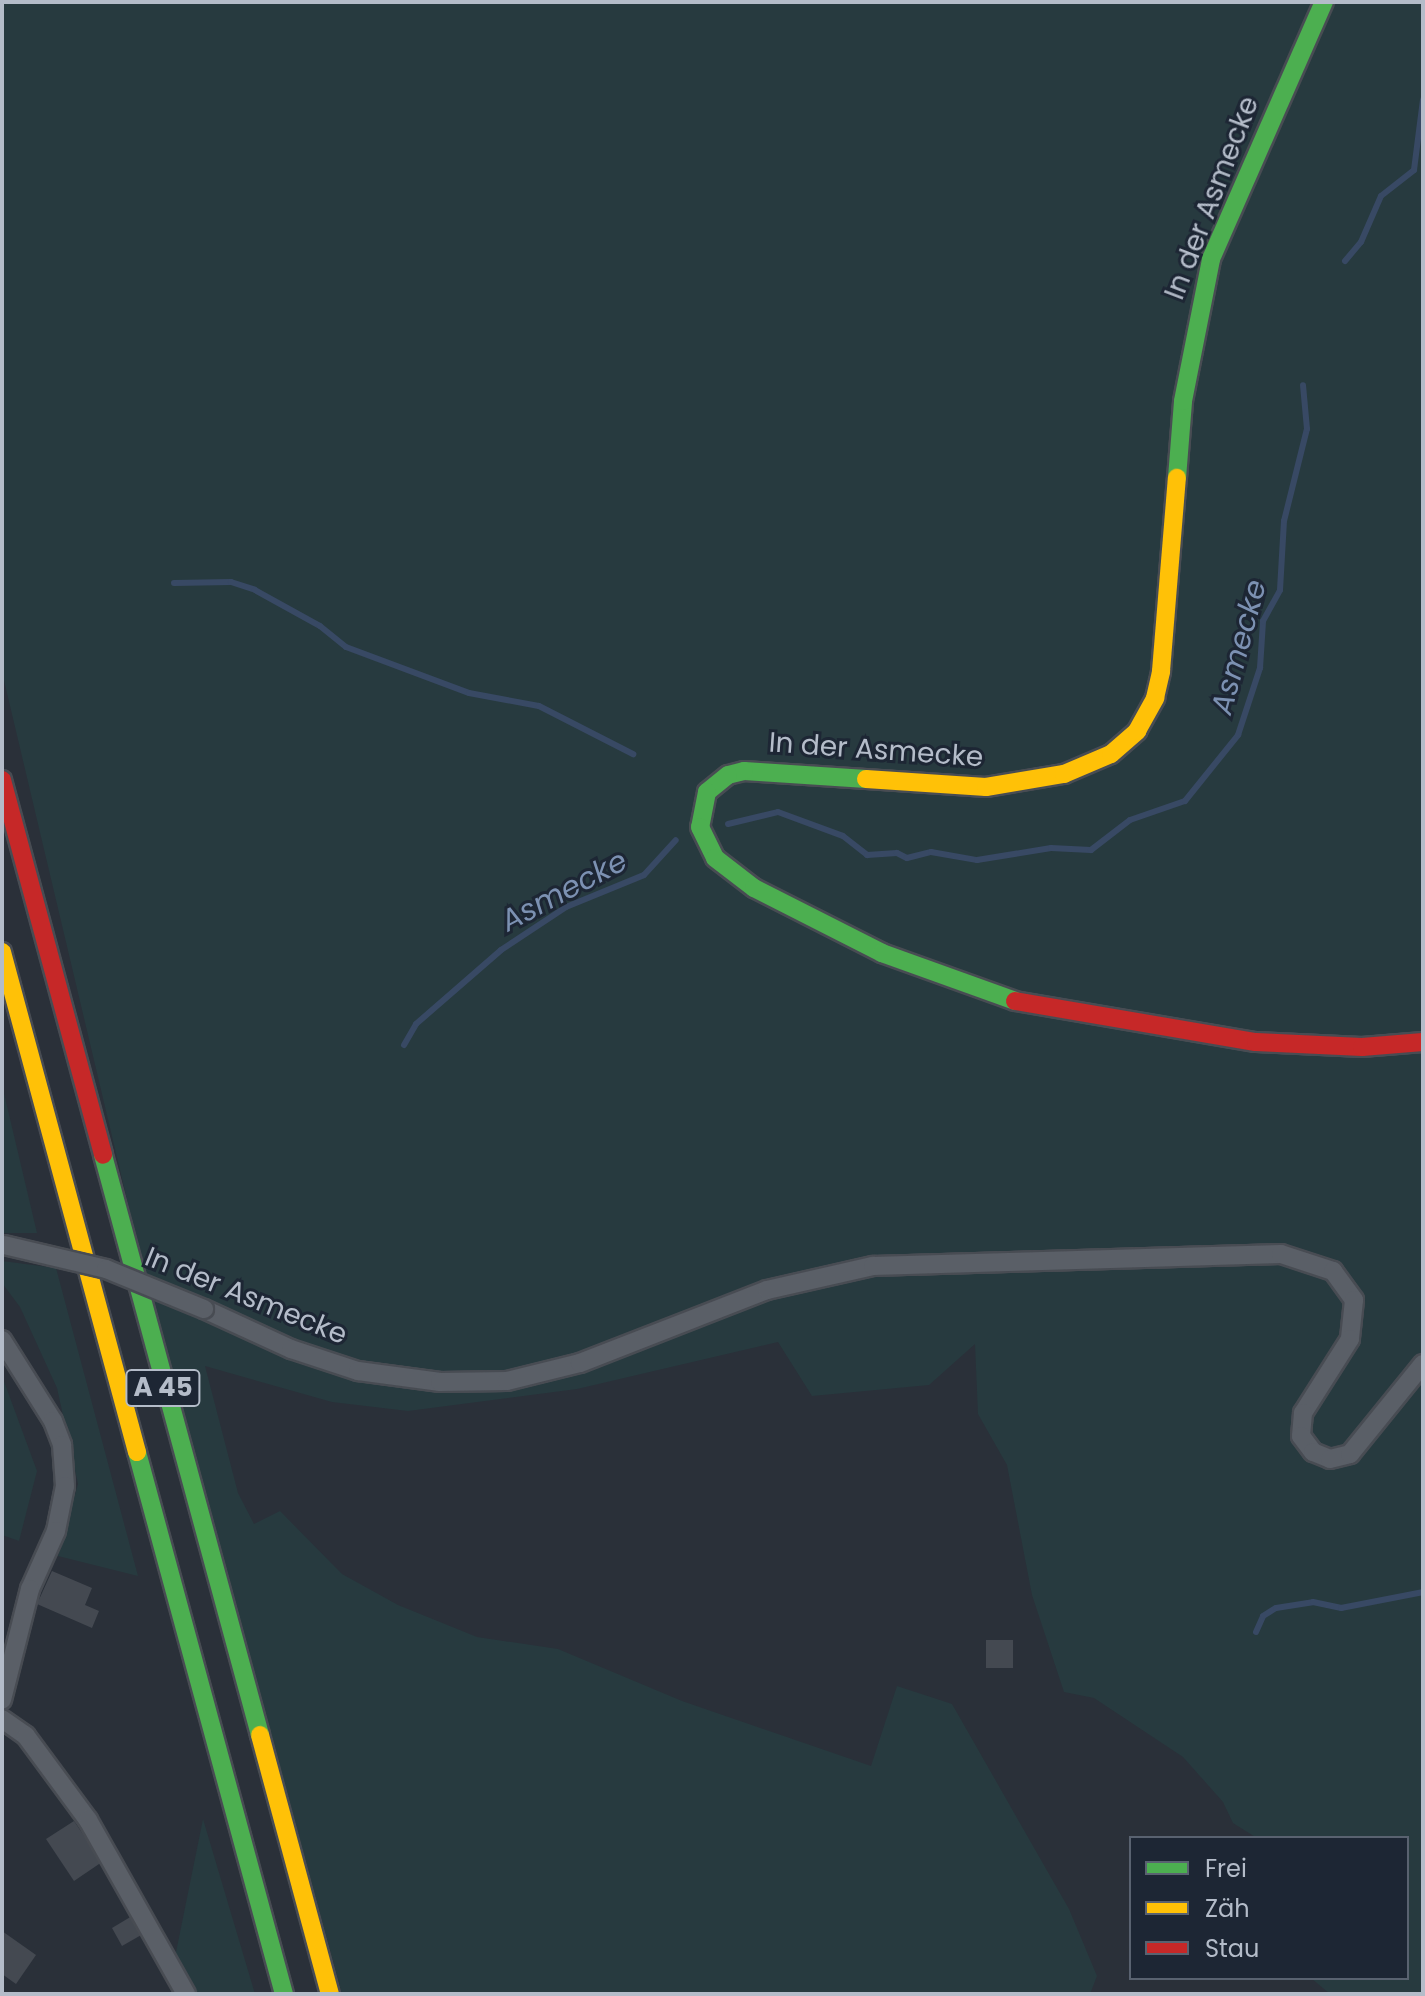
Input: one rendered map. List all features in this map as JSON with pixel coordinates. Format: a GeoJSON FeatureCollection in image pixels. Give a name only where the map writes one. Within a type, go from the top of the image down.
{"type":"FeatureCollection","features":[{"type":"Feature","properties":{"kind":"main road","name":"In der Asmecke"},"geometry":{"type":"LineString","coordinates":[[1324,2],[1211,259],[1199,301],[1183,401],[1161,671],[1155,698],[1137,731],[1111,754],[1064,774],[986,787],[744,771],[728,775],[707,792],[700,827],[715,858],[754,888],[882,953],[1019,1003],[1256,1042],[1362,1047],[1423,1042]]}},
{"type":"Feature","properties":{"kind":"main road","name":"A 45"},"geometry":{"type":"LineString","coordinates":[[2,780],[330,1994]]}},
{"type":"Feature","properties":{"kind":"main road","name":"A 45"},"geometry":{"type":"LineString","coordinates":[[2,952],[284,1994]]}},
{"type":"Feature","properties":{"kind":"street","name":"In der Asmecke"},"geometry":{"type":"LineString","coordinates":[[3,1245],[106,1269],[291,1349],[358,1371],[440,1382],[507,1381],[580,1363],[767,1290],[861,1268],[1045,1258],[1281,1254],[1333,1271],[1354,1300],[1350,1339],[1303,1413],[1301,1436],[1313,1452],[1330,1459],[1350,1454],[1423,1364]]}},
{"type":"Feature","properties":{"kind":"street"},"geometry":{"type":"LineString","coordinates":[[2,1340],[53,1421],[62,1445],[65,1486],[56,1531],[30,1589],[2,1700]]}},
{"type":"Feature","properties":{"kind":"street"},"geometry":{"type":"LineString","coordinates":[[2,1719],[26,1736],[88,1820],[186,1994]]}},
{"type":"Feature","properties":{"kind":"green space"},"geometry":{"type":"Polygon","coordinates":[[[2,2],[1423,2],[1423,1994],[1330,1994],[1313,1980],[1409,1980],[1409,1836],[1254,1836],[1233,1823],[1223,1802],[1183,1757],[1094,1698],[1064,1692],[1032,1595],[1007,1465],[978,1414],[975,1344],[929,1385],[812,1396],[778,1342],[577,1389],[408,1411],[332,1402],[205,1366],[238,1493],[254,1524],[280,1511],[342,1574],[398,1605],[477,1637],[558,1649],[682,1701],[871,1766],[897,1686],[952,1704],[1069,1909],[1097,1976],[1090,1994],[342,1994],[138,1246],[2,672],[2,2]]]}},
{"type":"Feature","properties":{"kind":"green space"},"geometry":{"type":"Polygon","coordinates":[[[2,1085],[37,1233],[2,1233],[2,1085]]]}},
{"type":"Feature","properties":{"kind":"green space"},"geometry":{"type":"Polygon","coordinates":[[[2,1261],[56,1268],[138,1576],[58,1556],[78,1484],[57,1388],[20,1307],[2,1283],[2,1261]]]}},
{"type":"Feature","properties":{"kind":"green space"},"geometry":{"type":"Polygon","coordinates":[[[2,1376],[37,1471],[19,1541],[2,1535],[2,1376]]]}},
{"type":"Feature","properties":{"kind":"green space"},"geometry":{"type":"Polygon","coordinates":[[[203,1819],[255,1994],[198,1994],[174,1962],[203,1819]]]}},
{"type":"Feature","properties":{"kind":"building"},"geometry":{"type":"Polygon","coordinates":[[[52,1571],[92,1588],[85,1605],[99,1611],[92,1628],[37,1604],[52,1571]]]}},
{"type":"Feature","properties":{"kind":"building"},"geometry":{"type":"Polygon","coordinates":[[[986,1640],[1013,1640],[1013,1668],[986,1668],[986,1640]]]}},
{"type":"Feature","properties":{"kind":"building"},"geometry":{"type":"Polygon","coordinates":[[[74,1821],[102,1862],[74,1881],[46,1839],[74,1821]]]}},
{"type":"Feature","properties":{"kind":"building"},"geometry":{"type":"Polygon","coordinates":[[[132,1916],[143,1934],[122,1946],[112,1928],[132,1916]]]}},
{"type":"Feature","properties":{"kind":"building"},"geometry":{"type":"Polygon","coordinates":[[[2,1931],[36,1955],[16,1984],[2,1974],[2,1931]]]}},
{"type":"Feature","properties":{"kind":"waterway","name":"Asmecke"},"geometry":{"type":"LineString","coordinates":[[1345,261],[1361,242],[1381,196],[1414,170],[1423,100]]}},
{"type":"Feature","properties":{"kind":"waterway","name":"Asmecke"},"geometry":{"type":"LineString","coordinates":[[728,824],[778,812],[843,836],[867,855],[897,853],[907,858],[931,852],[977,860],[1051,848],[1091,850],[1130,820],[1185,801],[1238,735],[1260,668],[1263,621],[1280,590],[1284,521],[1307,429],[1303,385]]}},
{"type":"Feature","properties":{"kind":"waterway"},"geometry":{"type":"LineString","coordinates":[[174,583],[231,582],[255,590],[320,626],[346,647],[469,693],[539,706],[633,754]]}},
{"type":"Feature","properties":{"kind":"waterway","name":"Asmecke"},"geometry":{"type":"LineString","coordinates":[[404,1045],[416,1024],[501,950],[566,907],[644,875],[676,840]]}},
{"type":"Feature","properties":{"kind":"waterway"},"geometry":{"type":"LineString","coordinates":[[1256,1632],[1263,1616],[1276,1608],[1313,1602],[1341,1608],[1423,1592]]}},
{"type":"Feature","properties":{"kind":"traffic: fast"},"geometry":{"type":"LineString","coordinates":[[1177,478],[1183,401],[1211,259],[1324,2]]}},
{"type":"Feature","properties":{"kind":"traffic: fast"},"geometry":{"type":"LineString","coordinates":[[866,779],[744,771],[728,775],[707,792],[700,827],[715,858],[754,888],[882,953],[1015,1001]]}},
{"type":"Feature","properties":{"kind":"traffic: fast"},"geometry":{"type":"LineString","coordinates":[[103,1155],[260,1735]]}},
{"type":"Feature","properties":{"kind":"traffic: fast"},"geometry":{"type":"LineString","coordinates":[[137,1452],[284,1994]]}},
{"type":"Feature","properties":{"kind":"traffic: slow"},"geometry":{"type":"LineString","coordinates":[[866,779],[986,787],[1064,774],[1111,754],[1137,731],[1155,698],[1161,671],[1177,478]]}},
{"type":"Feature","properties":{"kind":"traffic: slow"},"geometry":{"type":"LineString","coordinates":[[2,952],[137,1452]]}},
{"type":"Feature","properties":{"kind":"traffic: slow"},"geometry":{"type":"LineString","coordinates":[[260,1735],[330,1994]]}},
{"type":"Feature","properties":{"kind":"traffic: jam"},"geometry":{"type":"LineString","coordinates":[[2,780],[103,1155]]}},
{"type":"Feature","properties":{"kind":"traffic: jam"},"geometry":{"type":"LineString","coordinates":[[1015,1001],[1256,1042],[1362,1047],[1423,1042]]}}]}
